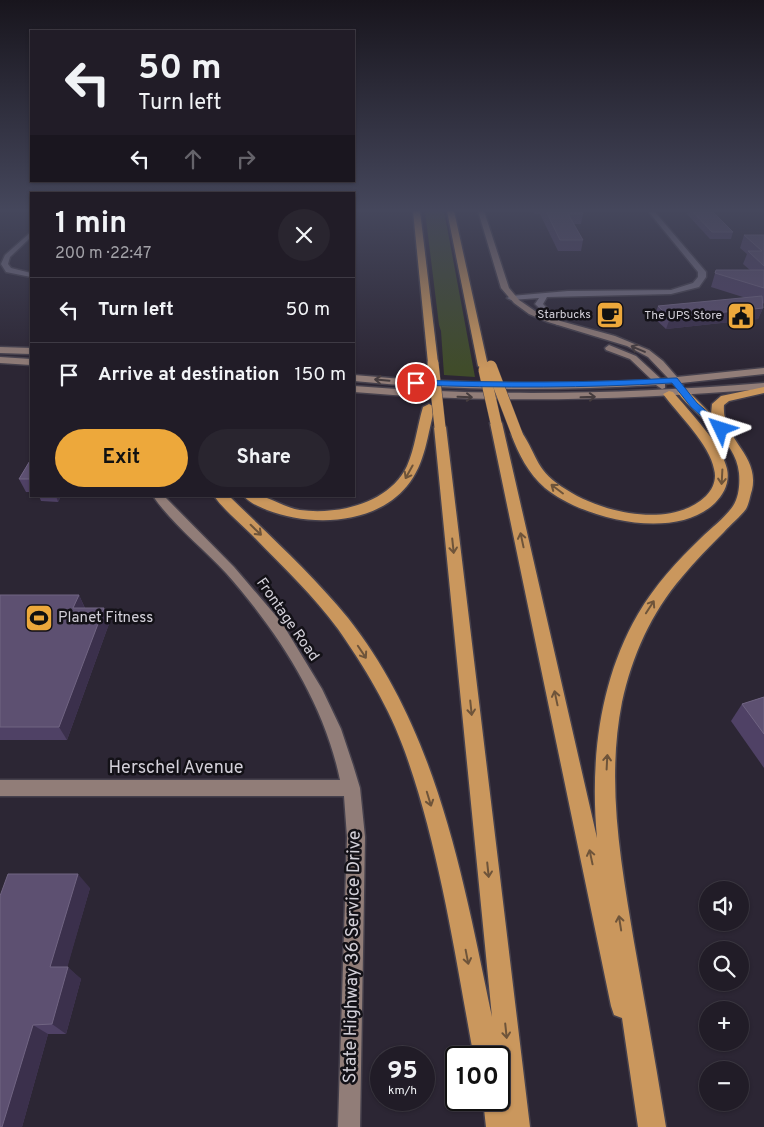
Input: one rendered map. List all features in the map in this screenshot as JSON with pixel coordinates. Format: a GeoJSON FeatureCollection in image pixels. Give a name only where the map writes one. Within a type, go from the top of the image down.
{"type":"FeatureCollection","features":[{"type":"Feature","properties":{"kind":"highway"},"geometry":{"type":"LineString","coordinates":[[422,264],[516,1127]]}},
{"type":"Feature","properties":{"kind":"highway"},"geometry":{"type":"LineString","coordinates":[[461,264],[474,322],[487,366],[534,469],[561,493],[578,502],[609,513],[651,519],[676,516],[692,511],[706,504],[716,495],[721,486],[723,476],[722,465],[716,454],[669,394]]}},
{"type":"Feature","properties":{"kind":"highway"},"geometry":{"type":"LineString","coordinates":[[487,366],[496,423],[651,1127]]}},
{"type":"Feature","properties":{"kind":"highway"},"geometry":{"type":"LineString","coordinates":[[721,429],[717,415],[718,404],[726,398],[764,390]]}},
{"type":"Feature","properties":{"kind":"highway"},"geometry":{"type":"LineString","coordinates":[[651,1127],[609,853],[606,788],[609,731],[616,688],[626,656],[644,617],[661,590],[740,506],[750,483],[749,470],[745,458],[721,429],[694,405],[684,393]]}},
{"type":"Feature","properties":{"kind":"highway"},"geometry":{"type":"LineString","coordinates":[[254,497],[287,512],[307,515],[349,513],[367,506],[394,491],[404,481],[416,458],[429,408],[437,396]]}},
{"type":"Feature","properties":{"kind":"highway"},"geometry":{"type":"LineString","coordinates":[[222,497],[311,584],[343,624],[368,660],[392,702],[414,750],[433,810],[457,904],[485,1046]]}},
{"type":"Feature","properties":{"kind":"highway"},"geometry":{"type":"LineString","coordinates":[[498,1111],[500,1127]]}},
{"type":"Feature","properties":{"kind":"street"},"geometry":{"type":"LineString","coordinates":[[4,264],[9,270],[30,274]]}},
{"type":"Feature","properties":{"kind":"street"},"geometry":{"type":"LineString","coordinates":[[497,264],[505,288],[511,298],[557,323],[644,351],[657,360],[684,393]]}},
{"type":"Feature","properties":{"kind":"street"},"geometry":{"type":"LineString","coordinates":[[511,298],[545,295],[671,292],[696,285],[702,277],[695,264]]}},
{"type":"Feature","properties":{"kind":"street"},"geometry":{"type":"LineString","coordinates":[[545,295],[539,304],[557,323]]}},
{"type":"Feature","properties":{"kind":"street"},"geometry":{"type":"LineString","coordinates":[[511,298],[511,306],[532,321],[575,338]]}},
{"type":"Feature","properties":{"kind":"street"},"geometry":{"type":"LineString","coordinates":[[589,342],[639,360],[669,394]]}},
{"type":"Feature","properties":{"kind":"street"},"geometry":{"type":"LineString","coordinates":[[0,350],[30,351]]}},
{"type":"Feature","properties":{"kind":"street"},"geometry":{"type":"LineString","coordinates":[[0,360],[30,362]]}},
{"type":"Feature","properties":{"kind":"street"},"geometry":{"type":"LineString","coordinates":[[355,378],[455,385],[533,386],[659,382],[764,371]]}},
{"type":"Feature","properties":{"kind":"street"},"geometry":{"type":"LineString","coordinates":[[355,390],[417,395],[512,398],[669,394],[764,386]]}},
{"type":"Feature","properties":{"kind":"street","name":"Frontage Road"},"geometry":{"type":"LineString","coordinates":[[159,497],[231,571],[283,637],[322,707],[339,748],[352,788]]}},
{"type":"Feature","properties":{"kind":"street","name":"Herschel Avenue"},"geometry":{"type":"LineString","coordinates":[[0,788],[352,788]]}},
{"type":"Feature","properties":{"kind":"street","name":"State Highway 36 Service Drive"},"geometry":{"type":"LineString","coordinates":[[349,1127],[356,837],[356,816],[352,788]]}},
{"type":"Feature","properties":{"kind":"green space"},"geometry":{"type":"Polygon","coordinates":[[[431,264],[454,264],[475,377],[444,375],[431,264]]]}},
{"type":"Feature","properties":{"kind":"building"},"geometry":{"type":"Polygon","coordinates":[[[716,270],[764,270],[764,288],[715,273],[716,270]]]}},
{"type":"Feature","properties":{"kind":"building"},"geometry":{"type":"Polygon","coordinates":[[[762,296],[763,308],[670,318],[658,306],[762,296]]]}},
{"type":"Feature","properties":{"kind":"building"},"geometry":{"type":"Polygon","coordinates":[[[30,461],[30,479],[19,479],[30,461]]]}},
{"type":"Feature","properties":{"kind":"building"},"geometry":{"type":"Polygon","coordinates":[[[0,595],[79,595],[73,608],[104,608],[59,727],[0,727],[0,595]]]}},
{"type":"Feature","properties":{"kind":"building"},"geometry":{"type":"Polygon","coordinates":[[[764,697],[764,734],[742,704],[764,697]]]}},
{"type":"Feature","properties":{"kind":"building"},"geometry":{"type":"Polygon","coordinates":[[[8,874],[78,874],[50,967],[68,967],[52,1024],[33,1025],[2,1127],[0,1127],[0,896],[8,874]]]}},
{"type":"Feature","properties":{"kind":"place","name":"Starbucks"},"geometry":{"type":"Point","coordinates":[610,315]}},
{"type":"Feature","properties":{"kind":"place","name":"The UPS Store"},"geometry":{"type":"Point","coordinates":[741,316]}},
{"type":"Feature","properties":{"kind":"place","name":"Planet Fitness"},"geometry":{"type":"Point","coordinates":[39,618]}},
{"type":"Feature","properties":{"kind":"route"},"geometry":{"type":"LineString","coordinates":[[416,383],[523,386],[612,384],[674,380],[694,405],[721,429]]}}]}
